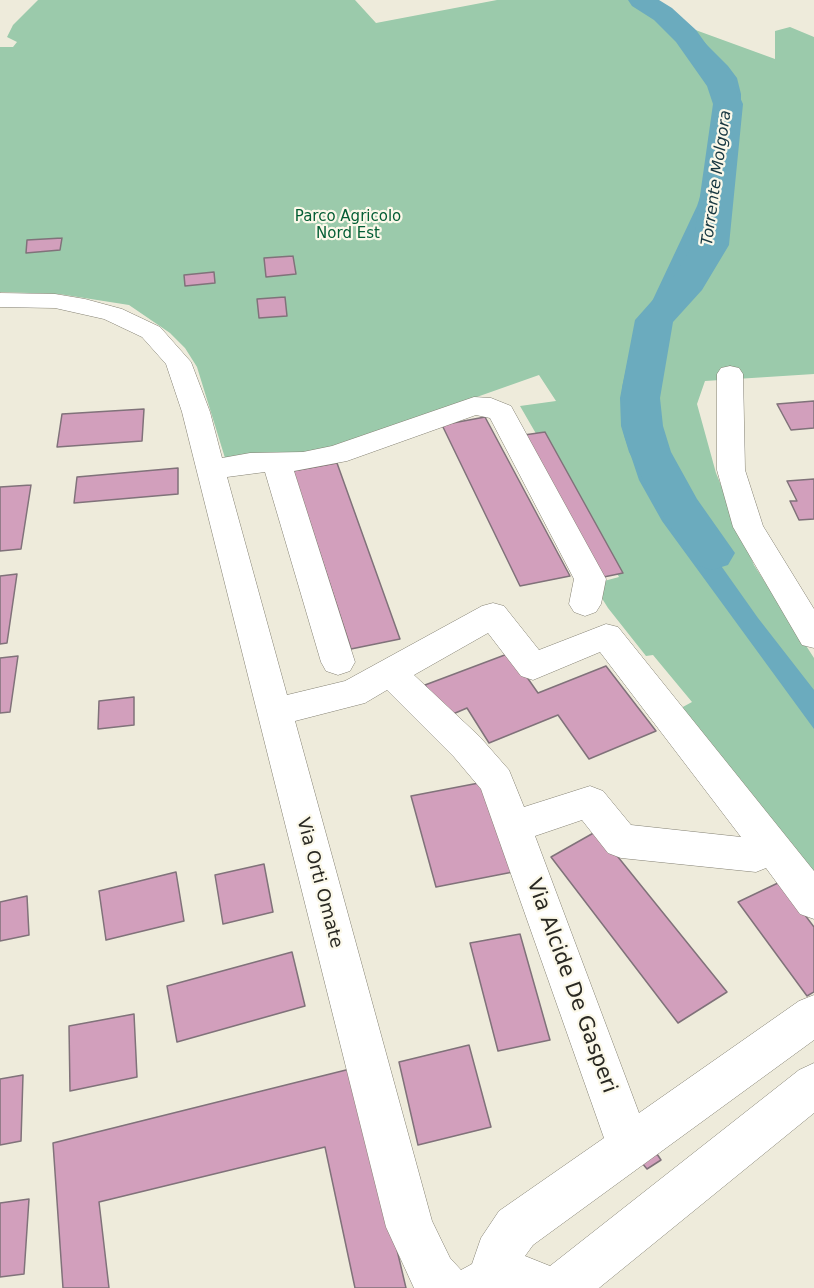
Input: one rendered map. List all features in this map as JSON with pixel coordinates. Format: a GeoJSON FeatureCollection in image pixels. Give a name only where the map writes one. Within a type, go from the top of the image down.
{"type":"FeatureCollection","features":[{"type":"Feature","properties":{"kind":"street","name":"Via Orti Omate"},"geometry":{"type":"LineString","coordinates":[[0,300],[55,301],[113,314],[151,332],[173,354],[186,380],[212,470],[410,1227],[433,1275],[445,1288]]}},
{"type":"Feature","properties":{"kind":"street"},"geometry":{"type":"LineString","coordinates":[[730,374],[731,470],[748,527],[814,636]]}},
{"type":"Feature","properties":{"kind":"street"},"geometry":{"type":"LineString","coordinates":[[212,470],[250,463],[277,463],[337,454],[474,406],[491,407],[501,412],[590,579],[585,604]]}},
{"type":"Feature","properties":{"kind":"street"},"geometry":{"type":"LineString","coordinates":[[277,463],[338,662]]}},
{"type":"Feature","properties":{"kind":"street"},"geometry":{"type":"LineString","coordinates":[[274,712],[353,693],[493,615],[533,667],[606,636],[814,901]]}},
{"type":"Feature","properties":{"kind":"street","name":"Via Alcide De Gasperi"},"geometry":{"type":"LineString","coordinates":[[392,673],[467,747],[496,781],[629,1145]]}},
{"type":"Feature","properties":{"kind":"street"},"geometry":{"type":"LineString","coordinates":[[513,827],[590,802],[621,841],[756,855],[771,847]]}},
{"type":"Feature","properties":{"kind":"street"},"geometry":{"type":"LineString","coordinates":[[484,1284],[498,1255],[516,1227],[814,1015]]}},
{"type":"Feature","properties":{"kind":"street"},"geometry":{"type":"LineString","coordinates":[[561,1288],[814,1085]]}},
{"type":"Feature","properties":{"kind":"street"},"geometry":{"type":"LineString","coordinates":[[484,1284],[511,1276],[531,1281],[543,1288]]}},
{"type":"Feature","properties":{"kind":"green space","name":"Parco Agricolo Nord Est"},"geometry":{"type":"Polygon","coordinates":[[[38,0],[355,0],[376,23],[497,0],[655,0],[690,28],[775,59],[775,31],[790,27],[814,37],[814,374],[705,381],[697,404],[716,473],[754,565],[814,658],[814,898],[668,715],[692,702],[653,655],[646,656],[608,608],[593,584],[619,577],[520,406],[556,401],[539,375],[324,451],[225,458],[197,367],[185,348],[170,333],[129,305],[59,294],[0,292],[0,47],[13,47],[17,42],[7,37],[13,25],[38,0]]]}},
{"type":"Feature","properties":{"kind":"water","name":"Torrente Molgora"},"geometry":{"type":"Polygon","coordinates":[[[633,0],[655,0],[675,13],[728,66],[737,78],[741,94],[741,113],[731,160],[712,214],[665,321],[658,345],[653,368],[650,410],[656,460],[664,481],[695,529],[758,618],[814,690],[814,729],[662,521],[639,480],[624,435],[621,412],[622,388],[631,346],[697,206],[715,153],[721,114],[720,90],[710,69],[655,16],[633,0]]]}},
{"type":"Feature","properties":{"kind":"building"},"geometry":{"type":"Polygon","coordinates":[[[62,238],[60,250],[26,253],[27,240],[62,238]]]}},
{"type":"Feature","properties":{"kind":"building"},"geometry":{"type":"Polygon","coordinates":[[[293,256],[296,274],[266,277],[264,258],[293,256]]]}},
{"type":"Feature","properties":{"kind":"building"},"geometry":{"type":"Polygon","coordinates":[[[214,272],[215,283],[185,286],[184,275],[214,272]]]}},
{"type":"Feature","properties":{"kind":"building"},"geometry":{"type":"Polygon","coordinates":[[[285,297],[287,316],[259,318],[257,299],[285,297]]]}},
{"type":"Feature","properties":{"kind":"building"},"geometry":{"type":"Polygon","coordinates":[[[814,401],[814,428],[791,430],[777,404],[814,401]]]}},
{"type":"Feature","properties":{"kind":"building"},"geometry":{"type":"Polygon","coordinates":[[[144,409],[142,441],[57,447],[62,414],[144,409]]]}},
{"type":"Feature","properties":{"kind":"building"},"geometry":{"type":"Polygon","coordinates":[[[485,417],[570,576],[520,586],[442,425],[485,417]]]}},
{"type":"Feature","properties":{"kind":"building"},"geometry":{"type":"Polygon","coordinates":[[[545,432],[623,573],[599,578],[524,435],[545,432]]]}},
{"type":"Feature","properties":{"kind":"building"},"geometry":{"type":"Polygon","coordinates":[[[337,463],[400,639],[351,649],[293,471],[337,463]]]}},
{"type":"Feature","properties":{"kind":"building"},"geometry":{"type":"Polygon","coordinates":[[[178,468],[178,494],[74,503],[77,477],[178,468]]]}},
{"type":"Feature","properties":{"kind":"building"},"geometry":{"type":"Polygon","coordinates":[[[814,479],[814,519],[799,520],[790,501],[797,501],[787,481],[814,479]]]}},
{"type":"Feature","properties":{"kind":"building"},"geometry":{"type":"Polygon","coordinates":[[[31,485],[21,549],[0,551],[0,487],[31,485]]]}},
{"type":"Feature","properties":{"kind":"building"},"geometry":{"type":"Polygon","coordinates":[[[17,574],[7,643],[0,644],[0,576],[17,574]]]}},
{"type":"Feature","properties":{"kind":"building"},"geometry":{"type":"Polygon","coordinates":[[[510,653],[538,693],[606,666],[656,731],[589,759],[558,715],[489,743],[467,708],[446,717],[425,685],[510,653]]]}},
{"type":"Feature","properties":{"kind":"building"},"geometry":{"type":"Polygon","coordinates":[[[18,656],[10,712],[0,713],[0,658],[18,656]]]}},
{"type":"Feature","properties":{"kind":"building"},"geometry":{"type":"Polygon","coordinates":[[[134,697],[134,725],[98,729],[99,701],[134,697]]]}},
{"type":"Feature","properties":{"kind":"building"},"geometry":{"type":"Polygon","coordinates":[[[484,782],[513,872],[436,887],[411,796],[484,782]]]}},
{"type":"Feature","properties":{"kind":"building"},"geometry":{"type":"Polygon","coordinates":[[[597,831],[727,992],[678,1023],[551,857],[597,831]]]}},
{"type":"Feature","properties":{"kind":"building"},"geometry":{"type":"Polygon","coordinates":[[[264,864],[273,912],[223,924],[215,875],[264,864]]]}},
{"type":"Feature","properties":{"kind":"building"},"geometry":{"type":"Polygon","coordinates":[[[176,872],[184,921],[106,940],[99,891],[176,872]]]}},
{"type":"Feature","properties":{"kind":"building"},"geometry":{"type":"Polygon","coordinates":[[[780,882],[814,927],[814,992],[807,996],[738,902],[780,882]]]}},
{"type":"Feature","properties":{"kind":"building"},"geometry":{"type":"Polygon","coordinates":[[[27,896],[29,935],[0,941],[0,902],[27,896]]]}},
{"type":"Feature","properties":{"kind":"building"},"geometry":{"type":"Polygon","coordinates":[[[520,934],[550,1040],[498,1051],[470,943],[520,934]]]}},
{"type":"Feature","properties":{"kind":"building"},"geometry":{"type":"Polygon","coordinates":[[[292,952],[305,1006],[177,1042],[167,986],[292,952]]]}},
{"type":"Feature","properties":{"kind":"building"},"geometry":{"type":"Polygon","coordinates":[[[134,1014],[137,1077],[70,1091],[69,1026],[134,1014]]]}},
{"type":"Feature","properties":{"kind":"building"},"geometry":{"type":"Polygon","coordinates":[[[469,1045],[491,1127],[418,1145],[399,1062],[469,1045]]]}},
{"type":"Feature","properties":{"kind":"building"},"geometry":{"type":"Polygon","coordinates":[[[354,1068],[406,1288],[355,1288],[325,1147],[99,1202],[109,1288],[63,1288],[53,1143],[354,1068]]]}},
{"type":"Feature","properties":{"kind":"building"},"geometry":{"type":"Polygon","coordinates":[[[23,1075],[21,1141],[0,1145],[0,1079],[23,1075]]]}},
{"type":"Feature","properties":{"kind":"building"},"geometry":{"type":"Polygon","coordinates":[[[657,1154],[661,1160],[647,1169],[642,1163],[657,1154]]]}},
{"type":"Feature","properties":{"kind":"building"},"geometry":{"type":"Polygon","coordinates":[[[29,1199],[24,1274],[0,1277],[0,1203],[29,1199]]]}},
{"type":"Feature","properties":{"kind":"waterway","name":"Torrente Molgora"},"geometry":{"type":"LineString","coordinates":[[641,0],[663,14],[686,36],[722,86],[728,104],[711,245],[689,282],[654,320],[640,398],[642,426],[650,452],[679,507],[712,553]]}}]}
